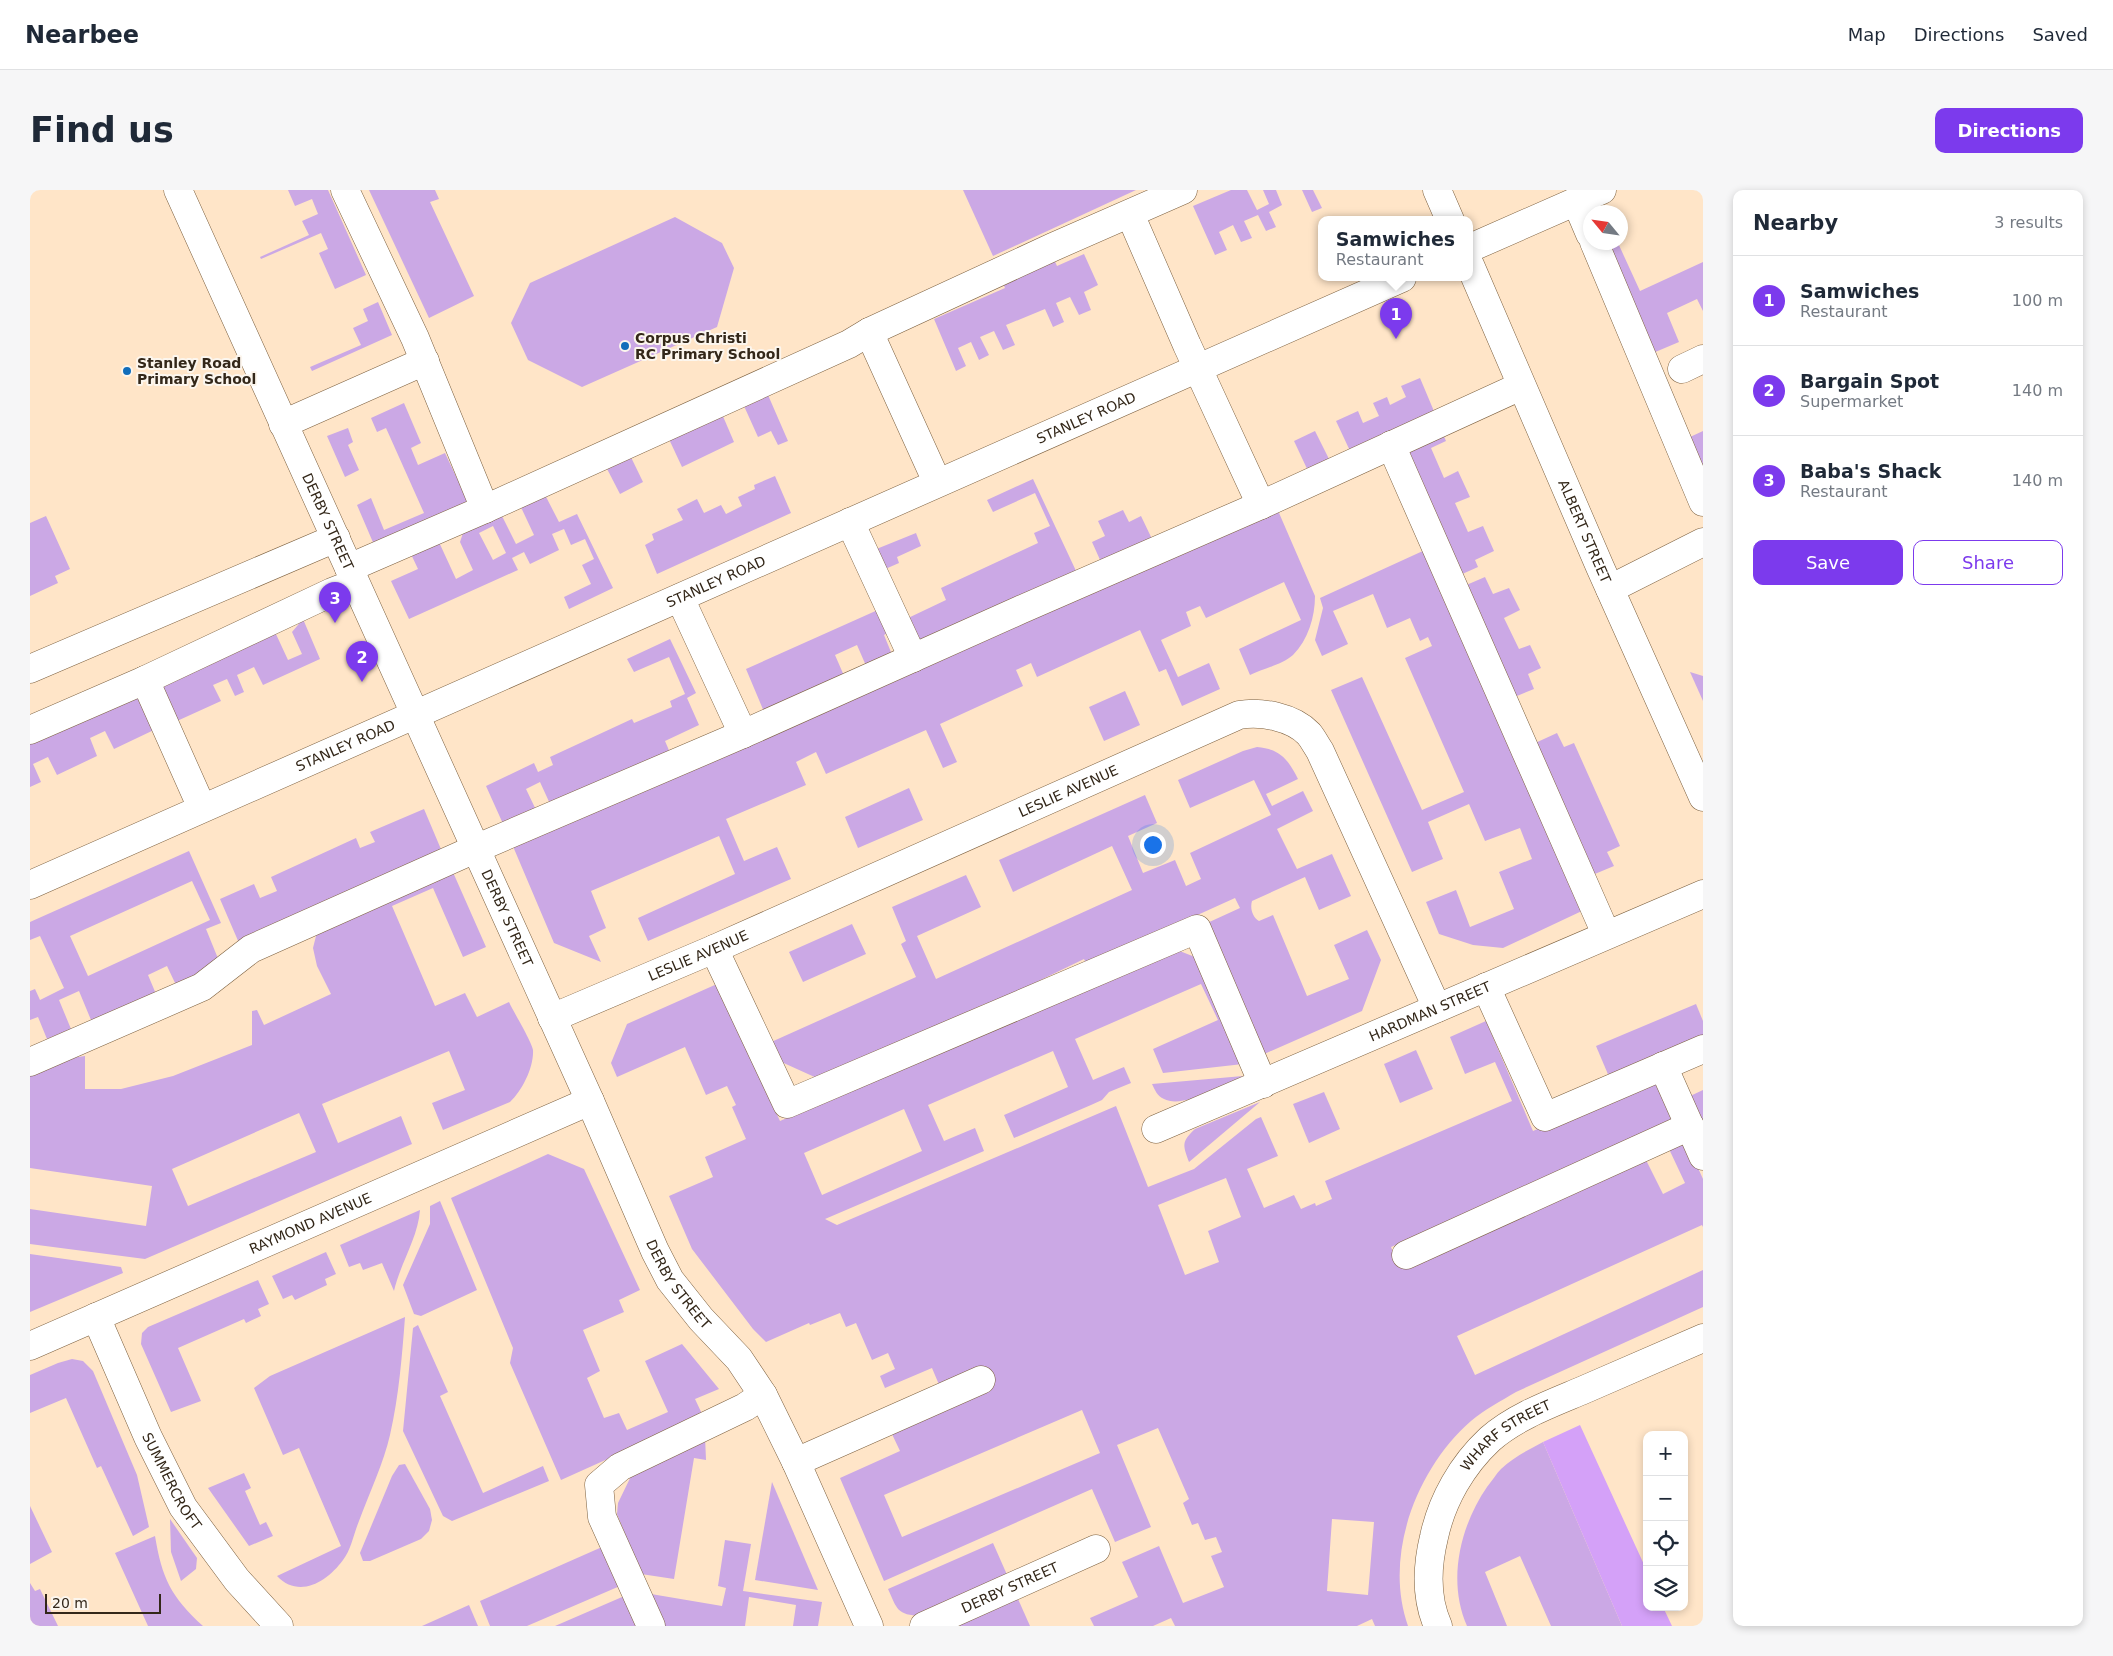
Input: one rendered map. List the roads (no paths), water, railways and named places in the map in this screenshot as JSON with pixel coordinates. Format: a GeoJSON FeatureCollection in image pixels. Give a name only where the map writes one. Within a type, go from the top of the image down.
{"type":"FeatureCollection","features":[{"type":"Feature","properties":{"kind":"street","name":"DERBY STREET"},"geometry":{"type":"LineString","coordinates":[[178,190],[590,1101],[655,1251],[670,1280],[689,1305],[739,1359],[763,1396],[796,1462],[869,1626]]}},
{"type":"Feature","properties":{"kind":"street"},"geometry":{"type":"LineString","coordinates":[[345,190],[425,361],[485,509]]}},
{"type":"Feature","properties":{"kind":"street"},"geometry":{"type":"LineString","coordinates":[[30,730],[145,680],[332,592],[352,576],[485,509],[840,348],[869,332],[1044,251],[1184,190]]}},
{"type":"Feature","properties":{"kind":"street"},"geometry":{"type":"LineString","coordinates":[[1436,190],[1448,216]]}},
{"type":"Feature","properties":{"kind":"street"},"geometry":{"type":"LineString","coordinates":[[1473,247],[1602,190]]}},
{"type":"Feature","properties":{"kind":"street"},"geometry":{"type":"LineString","coordinates":[[1576,201],[1583,218]]}},
{"type":"Feature","properties":{"kind":"street"},"geometry":{"type":"LineString","coordinates":[[1130,214],[1198,369],[1261,505]]}},
{"type":"Feature","properties":{"kind":"street"},"geometry":{"type":"LineString","coordinates":[[1597,250],[1703,502]]}},
{"type":"Feature","properties":{"kind":"street","name":"ALBERT STREET"},"geometry":{"type":"LineString","coordinates":[[1473,272],[1521,386],[1703,797]]}},
{"type":"Feature","properties":{"kind":"street","name":"STANLEY ROAD"},"geometry":{"type":"LineString","coordinates":[[30,884],[1395,281]]}},
{"type":"Feature","properties":{"kind":"street"},"geometry":{"type":"LineString","coordinates":[[869,332],[937,482]]}},
{"type":"Feature","properties":{"kind":"street"},"geometry":{"type":"LineString","coordinates":[[283,424],[425,361]]}},
{"type":"Feature","properties":{"kind":"street"},"geometry":{"type":"LineString","coordinates":[[30,1062],[202,987],[251,950],[475,849],[743,734],[1261,505],[1521,386]]}},
{"type":"Feature","properties":{"kind":"street"},"geometry":{"type":"LineString","coordinates":[[1392,444],[1606,934]]}},
{"type":"Feature","properties":{"kind":"street"},"geometry":{"type":"LineString","coordinates":[[850,522],[913,658]]}},
{"type":"Feature","properties":{"kind":"street"},"geometry":{"type":"LineString","coordinates":[[30,669],[336,538]]}},
{"type":"Feature","properties":{"kind":"street"},"geometry":{"type":"LineString","coordinates":[[1610,589],[1703,542]]}},
{"type":"Feature","properties":{"kind":"street"},"geometry":{"type":"LineString","coordinates":[[680,598],[743,734]]}},
{"type":"Feature","properties":{"kind":"street"},"geometry":{"type":"LineString","coordinates":[[145,680],[202,808]]}},
{"type":"Feature","properties":{"kind":"street","name":"LESLIE AVENUE"},"geometry":{"type":"LineString","coordinates":[[552,1018],[714,949],[1247,714],[1265,715],[1289,720],[1308,733],[1320,750],[1437,1008]]}},
{"type":"Feature","properties":{"kind":"street","name":"HARDMAN STREET"},"geometry":{"type":"LineString","coordinates":[[1156,1129],[1606,934],[1703,894]]}},
{"type":"Feature","properties":{"kind":"street"},"geometry":{"type":"LineString","coordinates":[[714,949],[787,1104],[1197,929],[1263,1084]]}},
{"type":"Feature","properties":{"kind":"street"},"geometry":{"type":"LineString","coordinates":[[1486,987],[1546,1116],[1703,1049]]}},
{"type":"Feature","properties":{"kind":"street"},"geometry":{"type":"LineString","coordinates":[[1663,1066],[1703,1156]]}},
{"type":"Feature","properties":{"kind":"street","name":"RAYMOND AVENUE"},"geometry":{"type":"LineString","coordinates":[[30,1346],[590,1101]]}},
{"type":"Feature","properties":{"kind":"street"},"geometry":{"type":"LineString","coordinates":[[1406,1255],[1690,1126]]}},
{"type":"Feature","properties":{"kind":"street","name":"SUMMERCROFT"},"geometry":{"type":"LineString","coordinates":[[96,1317],[148,1437],[183,1507],[237,1580],[279,1626]]}},
{"type":"Feature","properties":{"kind":"street","name":"WHARF STREET"},"geometry":{"type":"LineString","coordinates":[[1438,1626],[1428,1587],[1429,1556],[1438,1516],[1451,1489],[1467,1464],[1491,1439],[1526,1416],[1703,1338]]}},
{"type":"Feature","properties":{"kind":"street"},"geometry":{"type":"LineString","coordinates":[[796,1462],[981,1380]]}},
{"type":"Feature","properties":{"kind":"street"},"geometry":{"type":"LineString","coordinates":[[652,1626],[602,1517],[599,1485],[620,1467],[745,1407],[763,1396]]}},
{"type":"Feature","properties":{"kind":"street","name":"DERBY STREET"},"geometry":{"type":"LineString","coordinates":[[924,1626],[1096,1549]]}},
{"type":"Feature","properties":{"kind":"place","name":"Samwiches"},"geometry":{"type":"Point","coordinates":[1396,339]}},
{"type":"Feature","properties":{"kind":"place","name":"Corpus Christi RC Primary School"},"geometry":{"type":"Point","coordinates":[625,346]}},
{"type":"Feature","properties":{"kind":"place","name":"Stanley Road Primary School"},"geometry":{"type":"Point","coordinates":[127,371]}},
{"type":"Feature","properties":{"kind":"place","name":"Baba's Shack"},"geometry":{"type":"Point","coordinates":[335,623]}},
{"type":"Feature","properties":{"kind":"place","name":"Bargain Spot"},"geometry":{"type":"Point","coordinates":[362,682]}}]}
